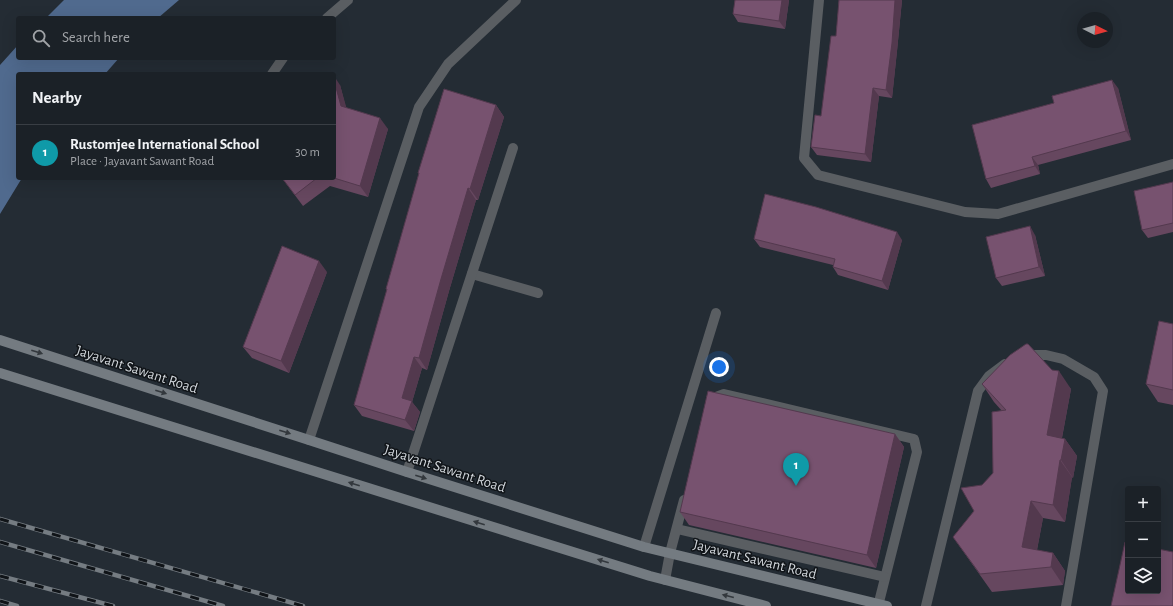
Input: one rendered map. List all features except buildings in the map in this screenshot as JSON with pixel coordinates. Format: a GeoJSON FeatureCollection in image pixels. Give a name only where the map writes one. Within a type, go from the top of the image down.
{"type":"FeatureCollection","features":[{"type":"Feature","properties":{"kind":"street"},"geometry":{"type":"LineString","coordinates":[[329,16],[348,0]]}},
{"type":"Feature","properties":{"kind":"street"},"geometry":{"type":"LineString","coordinates":[[309,440],[420,107],[448,64],[516,0]]}},
{"type":"Feature","properties":{"kind":"street"},"geometry":{"type":"LineString","coordinates":[[819,0],[804,158],[818,175],[965,212],[998,214],[1173,164]]}},
{"type":"Feature","properties":{"kind":"street"},"geometry":{"type":"LineString","coordinates":[[273,72],[281,60]]}},
{"type":"Feature","properties":{"kind":"street"},"geometry":{"type":"LineString","coordinates":[[407,472],[513,148]]}},
{"type":"Feature","properties":{"kind":"street"},"geometry":{"type":"LineString","coordinates":[[472,274],[538,294]]}},
{"type":"Feature","properties":{"kind":"street"},"geometry":{"type":"LineString","coordinates":[[644,547],[716,313]]}},
{"type":"Feature","properties":{"kind":"street","name":"Jayavant Sawant Road"},"geometry":{"type":"LineString","coordinates":[[0,340],[644,547],[881,605]]}},
{"type":"Feature","properties":{"kind":"street"},"geometry":{"type":"LineString","coordinates":[[926,606],[978,391],[989,376],[1006,363],[1026,355],[1046,355],[1063,359],[1094,377],[1103,391],[1066,606]]}},
{"type":"Feature","properties":{"kind":"street"},"geometry":{"type":"LineString","coordinates":[[0,373],[665,580],[766,606]]}},
{"type":"Feature","properties":{"kind":"street"},"geometry":{"type":"LineString","coordinates":[[708,406],[711,399],[724,394],[914,439],[917,452],[885,577],[881,605]]}},
{"type":"Feature","properties":{"kind":"street"},"geometry":{"type":"LineString","coordinates":[[665,580],[670,553],[686,492]]}},
{"type":"Feature","properties":{"kind":"street"},"geometry":{"type":"LineString","coordinates":[[677,529],[885,577]]}},
{"type":"Feature","properties":{"kind":"water"},"geometry":{"type":"Polygon","coordinates":[[[64,0],[179,0],[160,16],[48,16],[64,0]]]}},
{"type":"Feature","properties":{"kind":"water"},"geometry":{"type":"Polygon","coordinates":[[[16,47],[16,60],[117,60],[107,72],[16,72],[16,180],[21,180],[0,214],[0,65],[16,47]]]}},
{"type":"Feature","properties":{"kind":"railway"},"geometry":{"type":"LineString","coordinates":[[0,519],[303,606]]}},
{"type":"Feature","properties":{"kind":"railway"},"geometry":{"type":"LineString","coordinates":[[0,542],[223,606]]}},
{"type":"Feature","properties":{"kind":"railway"},"geometry":{"type":"LineString","coordinates":[[0,576],[113,606]]}},
{"type":"Feature","properties":{"kind":"railway"},"geometry":{"type":"LineString","coordinates":[[0,601],[17,606]]}},
{"type":"Feature","properties":{"kind":"place","name":"Rustomjee International School"},"geometry":{"type":"Point","coordinates":[796,486]}}]}
